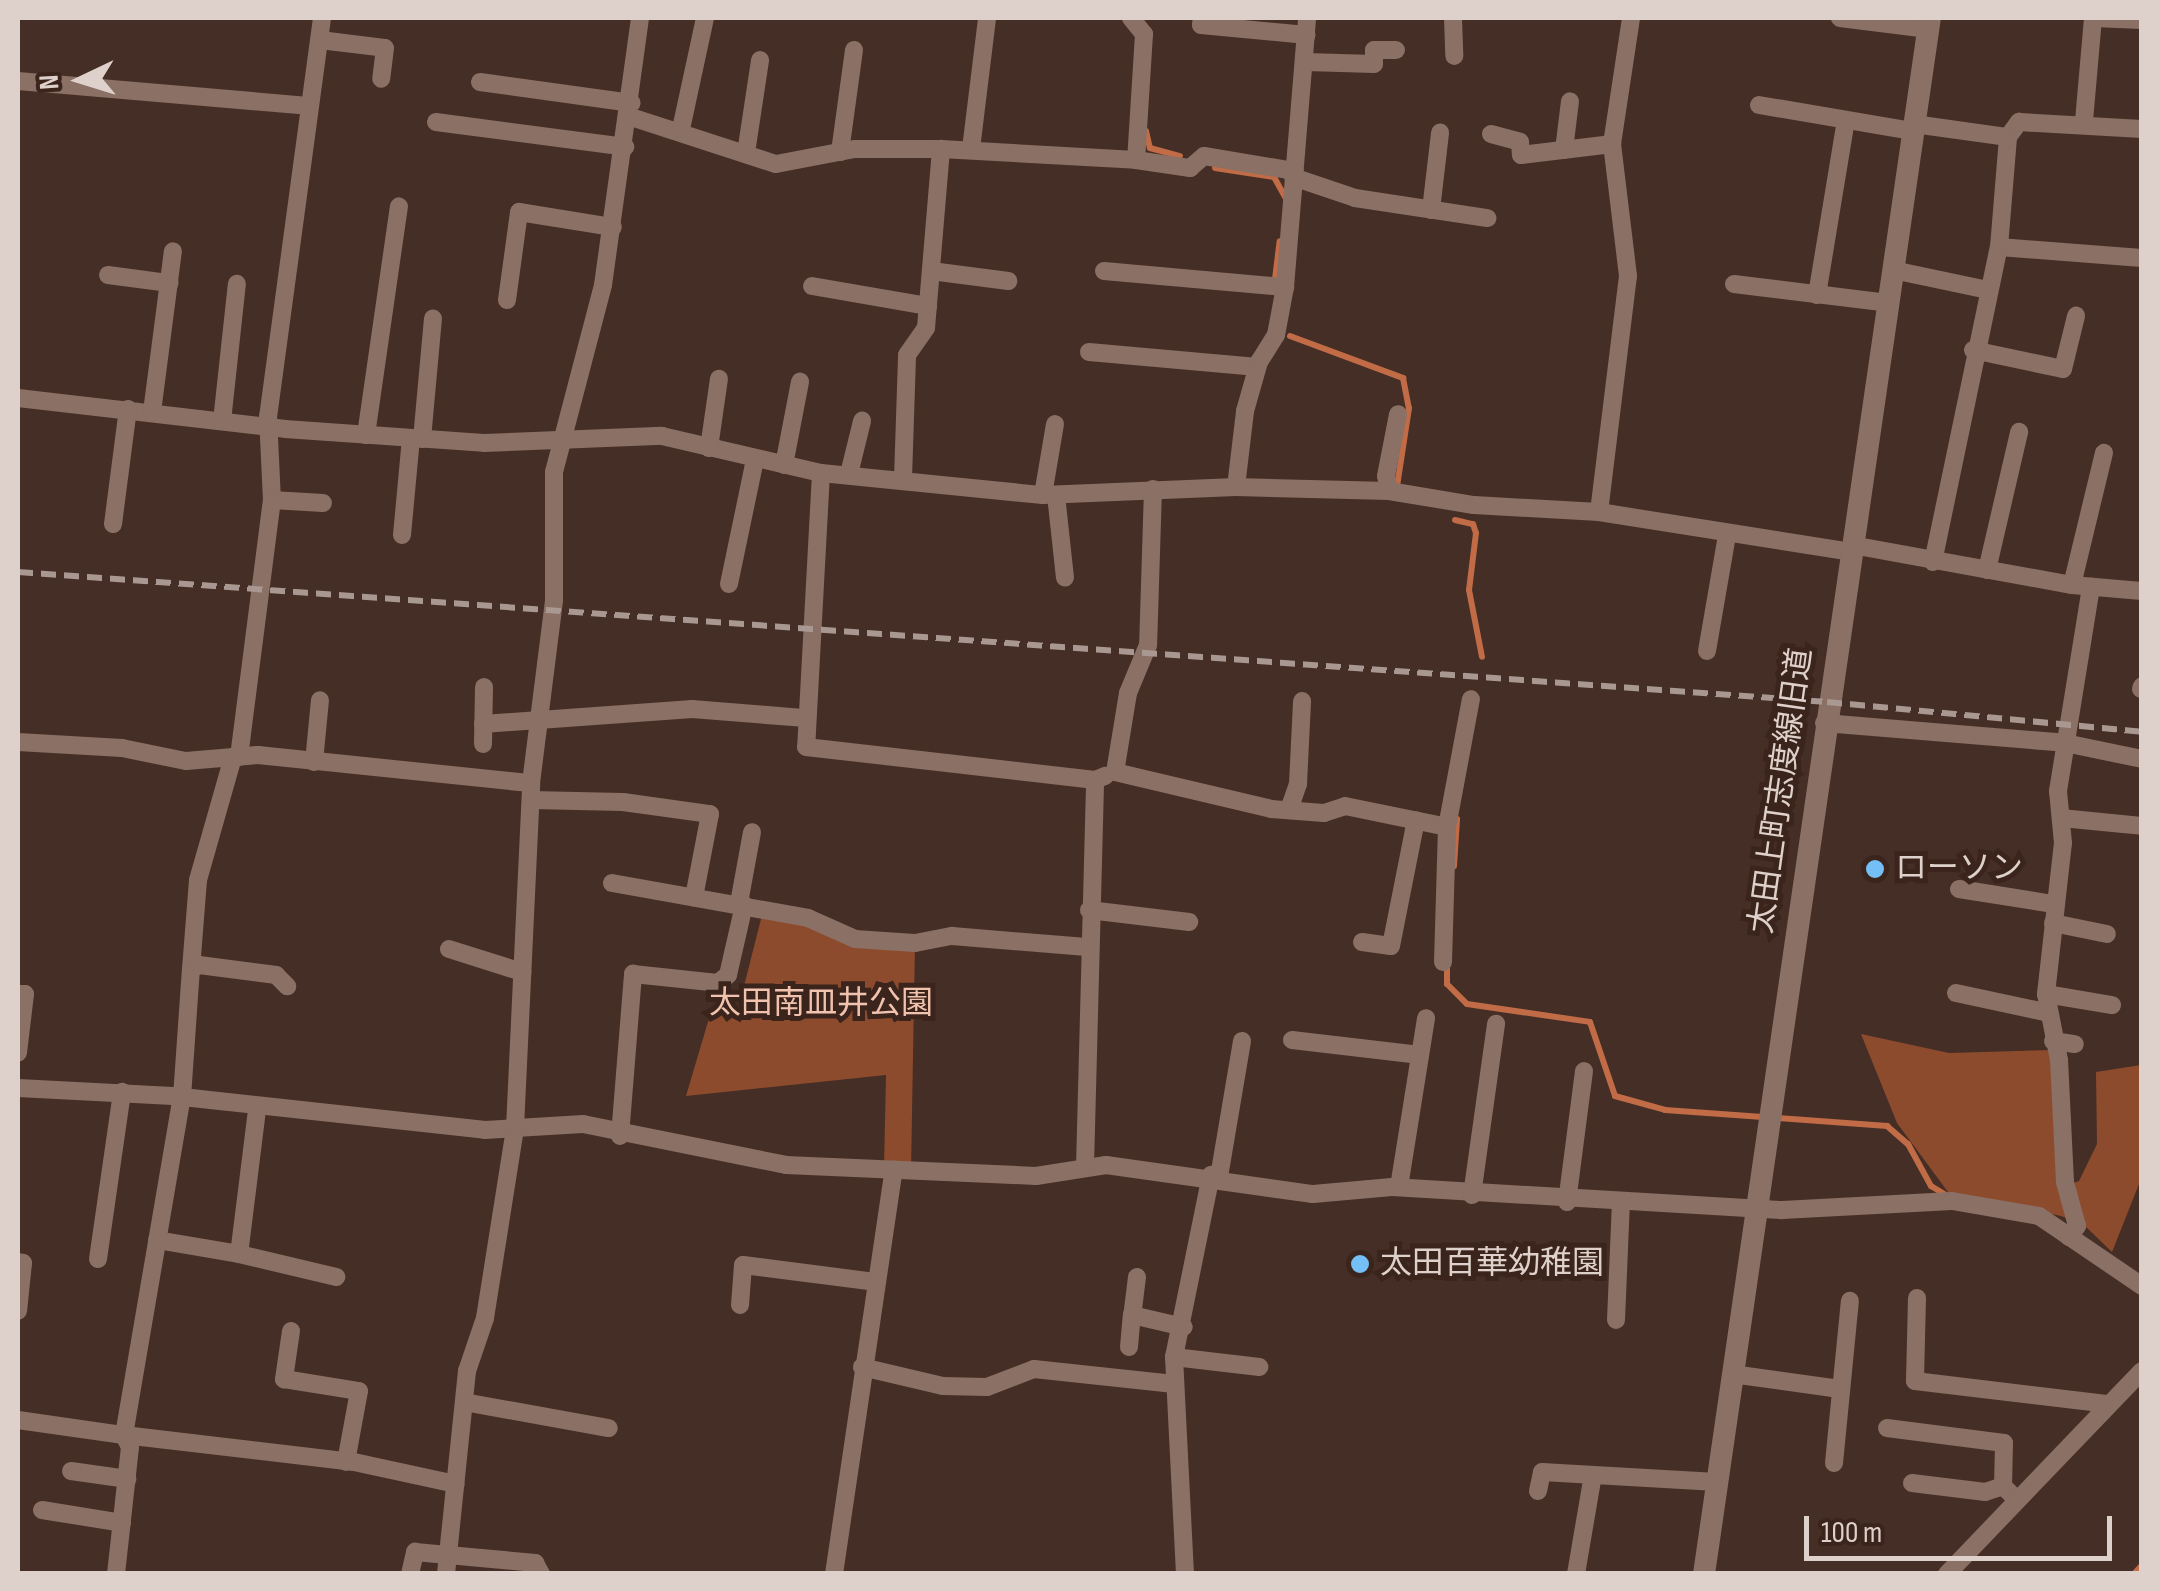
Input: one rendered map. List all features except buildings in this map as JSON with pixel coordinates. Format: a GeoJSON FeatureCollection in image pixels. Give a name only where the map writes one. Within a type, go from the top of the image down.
{"type":"FeatureCollection","features":[{"type":"Feature","properties":{"kind":"street"},"geometry":{"type":"LineString","coordinates":[[116,1574],[126,1479],[124,1435],[182,1097],[198,880],[236,757],[272,500],[271,427],[308,106],[322,18]]}},
{"type":"Feature","properties":{"kind":"street"},"geometry":{"type":"LineString","coordinates":[[447,1564],[464,1402],[489,1299],[515,1128],[531,792],[554,600],[554,472],[613,227],[632,110],[640,18]]}},
{"type":"Feature","properties":{"kind":"street"},"geometry":{"type":"LineString","coordinates":[[682,129],[704,18]]}},
{"type":"Feature","properties":{"kind":"street"},"geometry":{"type":"LineString","coordinates":[[972,149],[987,18]]}},
{"type":"Feature","properties":{"kind":"street"},"geometry":{"type":"LineString","coordinates":[[1131,18],[1144,34],[1136,160]]}},
{"type":"Feature","properties":{"kind":"street"},"geometry":{"type":"LineString","coordinates":[[1202,18],[1200,24],[1308,26],[1285,287],[1276,335],[1257,368],[1236,487]]}},
{"type":"Feature","properties":{"kind":"street"},"geometry":{"type":"LineString","coordinates":[[1453,18],[1454,56]]}},
{"type":"Feature","properties":{"kind":"street"},"geometry":{"type":"LineString","coordinates":[[1599,512],[1628,276],[1612,144],[1631,18]]}},
{"type":"Feature","properties":{"kind":"street"},"geometry":{"type":"LineString","coordinates":[[1840,18],[1929,24]]}},
{"type":"Feature","properties":{"kind":"street"},"geometry":{"type":"LineString","coordinates":[[2084,121],[2093,18],[2142,20]]}},
{"type":"Feature","properties":{"kind":"street","name":"太田上町志度線旧道"},"geometry":{"type":"LineString","coordinates":[[1704,1574],[1824,723],[1929,24]]}},
{"type":"Feature","properties":{"kind":"street"},"geometry":{"type":"LineString","coordinates":[[320,40],[385,48],[381,79]]}},
{"type":"Feature","properties":{"kind":"street"},"geometry":{"type":"LineString","coordinates":[[840,152],[854,50]]}},
{"type":"Feature","properties":{"kind":"street"},"geometry":{"type":"LineString","coordinates":[[1306,62],[1374,64],[1374,50],[1396,50]]}},
{"type":"Feature","properties":{"kind":"street"},"geometry":{"type":"LineString","coordinates":[[746,153],[760,60]]}},
{"type":"Feature","properties":{"kind":"street"},"geometry":{"type":"LineString","coordinates":[[18,82],[308,106]]}},
{"type":"Feature","properties":{"kind":"street"},"geometry":{"type":"LineString","coordinates":[[480,82],[632,110],[776,164],[840,152],[942,148],[1136,160],[1190,168],[1204,156],[1294,174],[1355,198],[1487,218]]}},
{"type":"Feature","properties":{"kind":"street"},"geometry":{"type":"LineString","coordinates":[[1564,150],[1570,101]]}},
{"type":"Feature","properties":{"kind":"street"},"geometry":{"type":"LineString","coordinates":[[1759,105],[1846,120],[2008,137]]}},
{"type":"Feature","properties":{"kind":"street"},"geometry":{"type":"LineString","coordinates":[[1817,295],[1846,120]]}},
{"type":"Feature","properties":{"kind":"street"},"geometry":{"type":"LineString","coordinates":[[1933,562],[1973,350],[1999,247],[2008,137],[2019,122],[2084,121],[2142,130]]}},
{"type":"Feature","properties":{"kind":"street"},"geometry":{"type":"LineString","coordinates":[[436,122],[625,147]]}},
{"type":"Feature","properties":{"kind":"street"},"geometry":{"type":"LineString","coordinates":[[1431,210],[1440,133]]}},
{"type":"Feature","properties":{"kind":"street"},"geometry":{"type":"LineString","coordinates":[[1491,134],[1520,142],[1521,155],[1612,144]]}},
{"type":"Feature","properties":{"kind":"street"},"geometry":{"type":"LineString","coordinates":[[903,478],[907,355],[926,328],[942,148]]}},
{"type":"Feature","properties":{"kind":"street"},"geometry":{"type":"LineString","coordinates":[[366,434],[399,206]]}},
{"type":"Feature","properties":{"kind":"street"},"geometry":{"type":"LineString","coordinates":[[508,300],[519,212],[613,227]]}},
{"type":"Feature","properties":{"kind":"street"},"geometry":{"type":"LineString","coordinates":[[1999,247],[2142,258]]}},
{"type":"Feature","properties":{"kind":"street"},"geometry":{"type":"LineString","coordinates":[[152,412],[173,251]]}},
{"type":"Feature","properties":{"kind":"street"},"geometry":{"type":"LineString","coordinates":[[1892,270],[1988,290]]}},
{"type":"Feature","properties":{"kind":"street"},"geometry":{"type":"LineString","coordinates":[[931,271],[1008,281]]}},
{"type":"Feature","properties":{"kind":"street"},"geometry":{"type":"LineString","coordinates":[[1104,271],[1285,287]]}},
{"type":"Feature","properties":{"kind":"street"},"geometry":{"type":"LineString","coordinates":[[108,276],[169,283]]}},
{"type":"Feature","properties":{"kind":"street"},"geometry":{"type":"LineString","coordinates":[[222,420],[238,284]]}},
{"type":"Feature","properties":{"kind":"street"},"geometry":{"type":"LineString","coordinates":[[1734,284],[1888,303]]}},
{"type":"Feature","properties":{"kind":"street"},"geometry":{"type":"LineString","coordinates":[[812,286],[928,306]]}},
{"type":"Feature","properties":{"kind":"street"},"geometry":{"type":"LineString","coordinates":[[1973,350],[2063,369],[2076,316]]}},
{"type":"Feature","properties":{"kind":"street"},"geometry":{"type":"LineString","coordinates":[[402,535],[433,319]]}},
{"type":"Feature","properties":{"kind":"street"},"geometry":{"type":"LineString","coordinates":[[1089,352],[1257,368]]}},
{"type":"Feature","properties":{"kind":"street"},"geometry":{"type":"LineString","coordinates":[[709,448],[719,379]]}},
{"type":"Feature","properties":{"kind":"street"},"geometry":{"type":"LineString","coordinates":[[784,465],[800,382]]}},
{"type":"Feature","properties":{"kind":"street"},"geometry":{"type":"LineString","coordinates":[[18,398],[271,427],[416,438],[562,440],[662,436],[821,473],[1049,495],[1236,487],[1390,491],[1474,504],[1599,512],[1727,535],[1851,548],[2072,586],[2142,590]]}},
{"type":"Feature","properties":{"kind":"street"},"geometry":{"type":"LineString","coordinates":[[112,524],[128,409]]}},
{"type":"Feature","properties":{"kind":"street"},"geometry":{"type":"LineString","coordinates":[[1390,491],[1386,476],[1398,414]]}},
{"type":"Feature","properties":{"kind":"street"},"geometry":{"type":"LineString","coordinates":[[848,474],[862,422]]}},
{"type":"Feature","properties":{"kind":"street"},"geometry":{"type":"LineString","coordinates":[[1055,424],[1049,495],[1064,578]]}},
{"type":"Feature","properties":{"kind":"street"},"geometry":{"type":"LineString","coordinates":[[1987,570],[2019,432]]}},
{"type":"Feature","properties":{"kind":"street"},"geometry":{"type":"LineString","coordinates":[[2072,586],[2104,453]]}},
{"type":"Feature","properties":{"kind":"street"},"geometry":{"type":"LineString","coordinates":[[728,584],[755,460]]}},
{"type":"Feature","properties":{"kind":"street"},"geometry":{"type":"LineString","coordinates":[[821,473],[803,718],[812,752],[1096,780],[1115,772],[1288,810],[1324,813],[1344,806],[1448,827]]}},
{"type":"Feature","properties":{"kind":"street"},"geometry":{"type":"LineString","coordinates":[[1115,772],[1128,693],[1148,645],[1152,489]]}},
{"type":"Feature","properties":{"kind":"street"},"geometry":{"type":"LineString","coordinates":[[272,500],[323,503]]}},
{"type":"Feature","properties":{"kind":"street"},"geometry":{"type":"LineString","coordinates":[[1707,651],[1727,535]]}},
{"type":"Feature","properties":{"kind":"street"},"geometry":{"type":"LineString","coordinates":[[2073,1232],[2048,1003],[2065,743],[2091,587]]}},
{"type":"Feature","properties":{"kind":"street"},"geometry":{"type":"LineString","coordinates":[[483,744],[484,687]]}},
{"type":"Feature","properties":{"kind":"street"},"geometry":{"type":"LineString","coordinates":[[1443,962],[1448,827],[1471,699]]}},
{"type":"Feature","properties":{"kind":"street"},"geometry":{"type":"LineString","coordinates":[[314,762],[320,700]]}},
{"type":"Feature","properties":{"kind":"street"},"geometry":{"type":"LineString","coordinates":[[1288,810],[1298,784],[1302,701]]}},
{"type":"Feature","properties":{"kind":"street"},"geometry":{"type":"LineString","coordinates":[[484,724],[692,709],[803,718]]}},
{"type":"Feature","properties":{"kind":"street"},"geometry":{"type":"LineString","coordinates":[[1824,723],[2065,743],[2142,759]]}},
{"type":"Feature","properties":{"kind":"street"},"geometry":{"type":"LineString","coordinates":[[18,742],[122,748],[186,760],[236,757],[314,762],[710,814],[694,897]]}},
{"type":"Feature","properties":{"kind":"street"},"geometry":{"type":"LineString","coordinates":[[1084,1167],[1087,947],[1096,780]]}},
{"type":"Feature","properties":{"kind":"street"},"geometry":{"type":"LineString","coordinates":[[2060,818],[2142,826]]}},
{"type":"Feature","properties":{"kind":"street"},"geometry":{"type":"LineString","coordinates":[[1362,942],[1390,946],[1416,820]]}},
{"type":"Feature","properties":{"kind":"street"},"geometry":{"type":"LineString","coordinates":[[620,1136],[633,974],[718,983],[728,975],[752,832]]}},
{"type":"Feature","properties":{"kind":"street"},"geometry":{"type":"LineString","coordinates":[[612,882],[808,918],[855,938],[915,943],[952,936],[1087,947]]}},
{"type":"Feature","properties":{"kind":"street"},"geometry":{"type":"LineString","coordinates":[[1959,889],[2053,914],[2106,934]]}},
{"type":"Feature","properties":{"kind":"street"},"geometry":{"type":"LineString","coordinates":[[1089,910],[1189,922]]}},
{"type":"Feature","properties":{"kind":"street"},"geometry":{"type":"LineString","coordinates":[[449,950],[522,972]]}},
{"type":"Feature","properties":{"kind":"street"},"geometry":{"type":"LineString","coordinates":[[191,969],[199,965],[276,976],[286,986]]}},
{"type":"Feature","properties":{"kind":"street"},"geometry":{"type":"LineString","coordinates":[[1956,993],[2112,1005]]}},
{"type":"Feature","properties":{"kind":"street"},"geometry":{"type":"LineString","coordinates":[[18,994],[25,994],[18,1053]]}},
{"type":"Feature","properties":{"kind":"street"},"geometry":{"type":"LineString","coordinates":[[1399,1187],[1426,1018]]}},
{"type":"Feature","properties":{"kind":"street"},"geometry":{"type":"LineString","coordinates":[[1472,1195],[1496,1024]]}},
{"type":"Feature","properties":{"kind":"street"},"geometry":{"type":"LineString","coordinates":[[1292,1040],[1420,1055]]}},
{"type":"Feature","properties":{"kind":"street"},"geometry":{"type":"LineString","coordinates":[[2053,1040],[2075,1044]]}},
{"type":"Feature","properties":{"kind":"street"},"geometry":{"type":"LineString","coordinates":[[1185,1574],[1174,1357],[1184,1327],[1242,1041]]}},
{"type":"Feature","properties":{"kind":"street"},"geometry":{"type":"LineString","coordinates":[[1567,1202],[1584,1070]]}},
{"type":"Feature","properties":{"kind":"street"},"geometry":{"type":"LineString","coordinates":[[18,1088],[122,1092],[257,1110],[515,1128],[584,1124],[620,1136],[768,1163],[1036,1176],[1084,1167],[1215,1176],[1313,1194],[1399,1187],[1567,1202],[1756,1207],[1952,1202],[2039,1216],[2073,1232],[2142,1286]]}},
{"type":"Feature","properties":{"kind":"street"},"geometry":{"type":"LineString","coordinates":[[98,1259],[122,1092]]}},
{"type":"Feature","properties":{"kind":"street"},"geometry":{"type":"LineString","coordinates":[[239,1254],[257,1110]]}},
{"type":"Feature","properties":{"kind":"street"},"geometry":{"type":"LineString","coordinates":[[834,1574],[894,1169]]}},
{"type":"Feature","properties":{"kind":"street"},"geometry":{"type":"LineString","coordinates":[[1616,1320],[1621,1203]]}},
{"type":"Feature","properties":{"kind":"street"},"geometry":{"type":"LineString","coordinates":[[156,1240],[336,1277]]}},
{"type":"Feature","properties":{"kind":"street"},"geometry":{"type":"LineString","coordinates":[[18,1262],[24,1263],[18,1311]]}},
{"type":"Feature","properties":{"kind":"street"},"geometry":{"type":"LineString","coordinates":[[740,1305],[743,1265],[875,1282]]}},
{"type":"Feature","properties":{"kind":"street"},"geometry":{"type":"LineString","coordinates":[[1128,1347],[1137,1277]]}},
{"type":"Feature","properties":{"kind":"street"},"geometry":{"type":"LineString","coordinates":[[1917,1298],[1915,1381],[2109,1404]]}},
{"type":"Feature","properties":{"kind":"street"},"geometry":{"type":"LineString","coordinates":[[1834,1463],[1850,1301]]}},
{"type":"Feature","properties":{"kind":"street"},"geometry":{"type":"LineString","coordinates":[[1132,1314],[1184,1327]]}},
{"type":"Feature","properties":{"kind":"street"},"geometry":{"type":"LineString","coordinates":[[291,1332],[284,1379],[359,1391],[346,1462]]}},
{"type":"Feature","properties":{"kind":"street"},"geometry":{"type":"LineString","coordinates":[[1174,1357],[1259,1367]]}},
{"type":"Feature","properties":{"kind":"street"},"geometry":{"type":"LineString","coordinates":[[862,1366],[943,1386],[987,1387],[1034,1369],[1174,1384]]}},
{"type":"Feature","properties":{"kind":"street"},"geometry":{"type":"LineString","coordinates":[[1947,1574],[2142,1371]]}},
{"type":"Feature","properties":{"kind":"street"},"geometry":{"type":"LineString","coordinates":[[1732,1374],[1840,1389]]}},
{"type":"Feature","properties":{"kind":"street"},"geometry":{"type":"LineString","coordinates":[[464,1402],[609,1428]]}},
{"type":"Feature","properties":{"kind":"street"},"geometry":{"type":"LineString","coordinates":[[18,1420],[346,1462],[456,1484]]}},
{"type":"Feature","properties":{"kind":"street"},"geometry":{"type":"LineString","coordinates":[[1887,1428],[2004,1443],[2003,1486],[2017,1500]]}},
{"type":"Feature","properties":{"kind":"street"},"geometry":{"type":"LineString","coordinates":[[71,1471],[126,1479]]}},
{"type":"Feature","properties":{"kind":"street"},"geometry":{"type":"LineString","coordinates":[[1538,1490],[1542,1472],[1717,1482]]}},
{"type":"Feature","properties":{"kind":"street"},"geometry":{"type":"LineString","coordinates":[[1576,1574],[1593,1475]]}},
{"type":"Feature","properties":{"kind":"street"},"geometry":{"type":"LineString","coordinates":[[1912,1483],[1985,1492],[2003,1486]]}},
{"type":"Feature","properties":{"kind":"street"},"geometry":{"type":"LineString","coordinates":[[42,1510],[122,1523]]}},
{"type":"Feature","properties":{"kind":"street"},"geometry":{"type":"LineString","coordinates":[[410,1574],[415,1552],[447,1564],[535,1563],[541,1574]]}},
{"type":"Feature","properties":{"kind":"green space","name":"太田南皿井公園"},"geometry":{"type":"Polygon","coordinates":[[[763,911],[855,939],[915,943],[911,1170],[884,1167],[886,1075],[686,1096],[710,1015],[739,1006],[763,911]]]}},
{"type":"Feature","properties":{"kind":"green space"},"geometry":{"type":"Polygon","coordinates":[[[1861,1034],[1949,1053],[2051,1050],[2063,1187],[2079,1181],[2097,1144],[2096,1072],[2141,1065],[2141,1179],[2112,1252],[2084,1225],[2061,1216],[1948,1192],[1897,1123],[1861,1034]]]}},
{"type":"Feature","properties":{"kind":"waterway"},"geometry":{"type":"LineString","coordinates":[[1146,131],[1150,148],[1180,156]]}},
{"type":"Feature","properties":{"kind":"waterway"},"geometry":{"type":"LineString","coordinates":[[1215,168],[1274,177],[1286,199]]}},
{"type":"Feature","properties":{"kind":"waterway"},"geometry":{"type":"LineString","coordinates":[[1275,279],[1280,241]]}},
{"type":"Feature","properties":{"kind":"waterway"},"geometry":{"type":"LineString","coordinates":[[1290,336],[1403,378],[1409,408],[1397,486]]}},
{"type":"Feature","properties":{"kind":"waterway"},"geometry":{"type":"LineString","coordinates":[[1455,520],[1473,524],[1476,533],[1469,590],[1482,657]]}},
{"type":"Feature","properties":{"kind":"waterway"},"geometry":{"type":"LineString","coordinates":[[1454,866],[1457,819]]}},
{"type":"Feature","properties":{"kind":"waterway"},"geometry":{"type":"LineString","coordinates":[[1447,963],[1447,984],[1467,1004],[1590,1022],[1615,1096],[1665,1110],[1887,1126],[1908,1144],[1931,1186],[1946,1195]]}},
{"type":"Feature","properties":{"kind":"waterway"},"geometry":{"type":"LineString","coordinates":[[2134,1574],[2142,1565]]}},
{"type":"Feature","properties":{"kind":"railway"},"geometry":{"type":"LineString","coordinates":[[18,572],[1827,702],[2142,732]]}},
{"type":"Feature","properties":{"kind":"place","name":"ローソン"},"geometry":{"type":"Point","coordinates":[1875,869]}},
{"type":"Feature","properties":{"kind":"place","name":"太田百華幼稚園"},"geometry":{"type":"Point","coordinates":[1360,1264]}}]}
